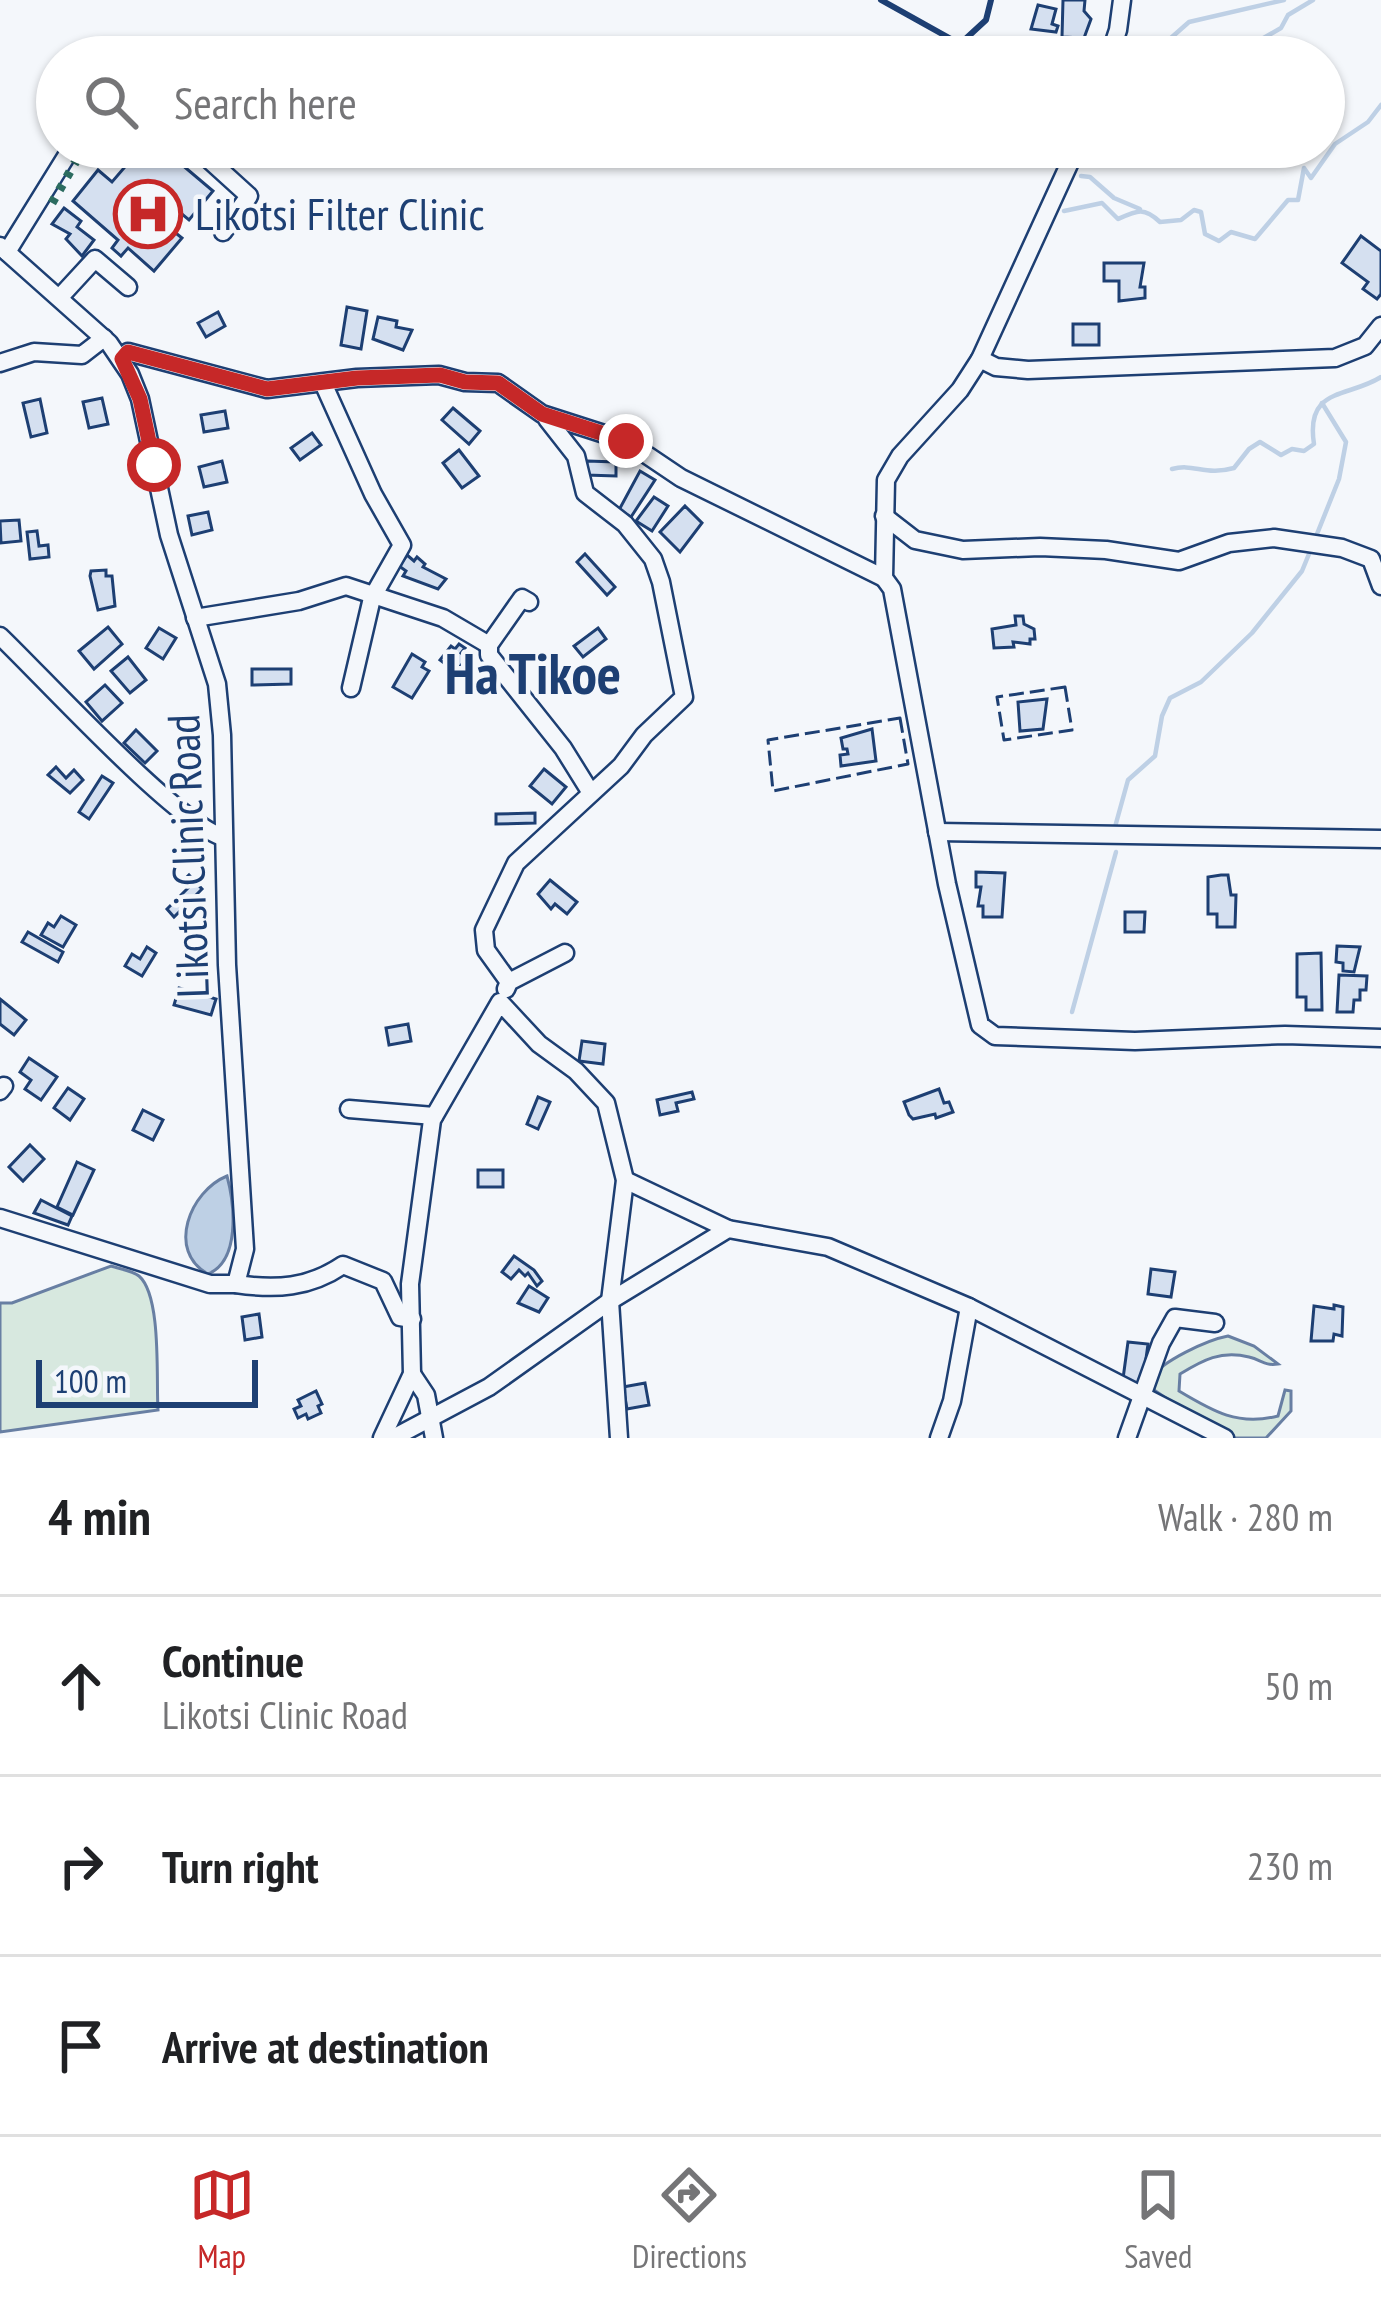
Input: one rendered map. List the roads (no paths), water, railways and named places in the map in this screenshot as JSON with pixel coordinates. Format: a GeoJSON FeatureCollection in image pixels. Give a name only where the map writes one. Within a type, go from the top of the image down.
{"type":"FeatureCollection","features":[{"type":"Feature","properties":{"kind":"street"},"geometry":{"type":"LineString","coordinates":[[1114,36],[1122,0]]}},
{"type":"Feature","properties":{"kind":"street"},"geometry":{"type":"LineString","coordinates":[[4,249],[58,168]]}},
{"type":"Feature","properties":{"kind":"street"},"geometry":{"type":"LineString","coordinates":[[218,168],[249,196],[223,232]]}},
{"type":"Feature","properties":{"kind":"street"},"geometry":{"type":"LineString","coordinates":[[884,578],[886,480],[900,455],[960,390],[980,359],[1067,168]]}},
{"type":"Feature","properties":{"kind":"street","name":"Likotsi Clinic Road"},"geometry":{"type":"LineString","coordinates":[[4,249],[122,359],[140,399],[169,535],[217,684],[226,964],[245,1249],[236,1284]]}},
{"type":"Feature","properties":{"kind":"street"},"geometry":{"type":"LineString","coordinates":[[60,297],[95,259],[128,287]]}},
{"type":"Feature","properties":{"kind":"street"},"geometry":{"type":"LineString","coordinates":[[980,359],[996,367],[1028,370],[1335,358],[1365,346],[1381,326]]}},
{"type":"Feature","properties":{"kind":"street"},"geometry":{"type":"LineString","coordinates":[[0,363],[34,352],[82,355],[104,338]]}},
{"type":"Feature","properties":{"kind":"street"},"geometry":{"type":"LineString","coordinates":[[122,359],[128,352],[267,389],[440,375],[498,383],[542,414],[577,456],[585,493],[626,524],[653,559],[684,698],[516,863],[484,930],[486,950],[509,982]]}},
{"type":"Feature","properties":{"kind":"street"},"geometry":{"type":"LineString","coordinates":[[323,383],[373,494],[402,545],[372,598],[351,688]]}},
{"type":"Feature","properties":{"kind":"street"},"geometry":{"type":"LineString","coordinates":[[542,414],[626,441],[681,478],[884,578],[892,589],[976,1011],[980,1025],[994,1036],[1136,1041],[1285,1035],[1381,1038]]}},
{"type":"Feature","properties":{"kind":"street"},"geometry":{"type":"LineString","coordinates":[[884,516],[915,540],[964,550],[1106,550],[1179,560],[1229,544],[1274,538],[1342,548],[1371,560],[1381,586]]}},
{"type":"Feature","properties":{"kind":"street"},"geometry":{"type":"LineString","coordinates":[[195,618],[299,601],[346,586],[443,618],[489,650],[591,793]]}},
{"type":"Feature","properties":{"kind":"street"},"geometry":{"type":"LineString","coordinates":[[489,650],[522,598],[529,602]]}},
{"type":"Feature","properties":{"kind":"street"},"geometry":{"type":"LineString","coordinates":[[0,636],[155,787],[207,833],[224,837]]}},
{"type":"Feature","properties":{"kind":"street"},"geometry":{"type":"LineString","coordinates":[[937,832],[1381,839]]}},
{"type":"Feature","properties":{"kind":"street"},"geometry":{"type":"LineString","coordinates":[[382,1438],[412,1374],[410,1284],[434,1116],[509,982],[565,953]]}},
{"type":"Feature","properties":{"kind":"street"},"geometry":{"type":"LineString","coordinates":[[500,1002],[538,1044],[576,1071],[606,1103],[625,1180],[610,1301],[620,1438]]}},
{"type":"Feature","properties":{"kind":"street"},"geometry":{"type":"LineString","coordinates":[[349,1109],[434,1116]]}},
{"type":"Feature","properties":{"kind":"street"},"geometry":{"type":"LineString","coordinates":[[625,1180],[728,1229],[828,1247],[969,1307],[1226,1438]]}},
{"type":"Feature","properties":{"kind":"street"},"geometry":{"type":"LineString","coordinates":[[0,1218],[210,1284],[272,1289],[320,1281],[343,1265],[383,1281],[400,1317],[412,1319]]}},
{"type":"Feature","properties":{"kind":"street"},"geometry":{"type":"LineString","coordinates":[[393,1438],[489,1387],[610,1301],[728,1229]]}},
{"type":"Feature","properties":{"kind":"street"},"geometry":{"type":"LineString","coordinates":[[939,1438],[952,1401],[969,1307]]}},
{"type":"Feature","properties":{"kind":"street"},"geometry":{"type":"LineString","coordinates":[[1127,1438],[1160,1343],[1175,1318],[1215,1323]]}},
{"type":"Feature","properties":{"kind":"street"},"geometry":{"type":"LineString","coordinates":[[412,1374],[425,1395],[434,1438]]}},
{"type":"Feature","properties":{"kind":"water"},"geometry":{"type":"Polygon","coordinates":[[[227,1176],[233,1231],[226,1257],[208,1274],[188,1251],[188,1222],[203,1194],[227,1176]]]}},
{"type":"Feature","properties":{"kind":"waterway"},"geometry":{"type":"LineString","coordinates":[[1173,36],[1189,22],[1284,0]]}},
{"type":"Feature","properties":{"kind":"waterway"},"geometry":{"type":"LineString","coordinates":[[1267,36],[1313,0]]}},
{"type":"Feature","properties":{"kind":"waterway"},"geometry":{"type":"LineString","coordinates":[[1345,137],[1368,122],[1381,105]]}},
{"type":"Feature","properties":{"kind":"waterway"},"geometry":{"type":"LineString","coordinates":[[1064,211],[1102,203],[1118,219],[1140,212],[1160,222],[1181,220],[1194,210],[1201,212],[1205,234],[1219,241],[1231,232],[1255,239],[1288,200],[1298,200],[1304,168]]}},
{"type":"Feature","properties":{"kind":"waterway"},"geometry":{"type":"LineString","coordinates":[[1304,168],[1311,178],[1318,168]]}},
{"type":"Feature","properties":{"kind":"waterway"},"geometry":{"type":"LineString","coordinates":[[1081,176],[1140,209]]}},
{"type":"Feature","properties":{"kind":"waterway"},"geometry":{"type":"LineString","coordinates":[[1172,469],[1234,468],[1260,442],[1281,455],[1292,449],[1304,451],[1314,444],[1316,412],[1323,403],[1381,377]]}},
{"type":"Feature","properties":{"kind":"waterway"},"geometry":{"type":"LineString","coordinates":[[1315,539],[1339,479],[1346,442],[1322,403]]}},
{"type":"Feature","properties":{"kind":"waterway"},"geometry":{"type":"LineString","coordinates":[[1115,827],[1128,780],[1155,756],[1170,698],[1201,682],[1252,633],[1302,571],[1311,549]]}},
{"type":"Feature","properties":{"kind":"waterway"},"geometry":{"type":"LineString","coordinates":[[1072,1012],[1116,852]]}},
{"type":"Feature","properties":{"kind":"place","name":"Likotsi Filter Clinic"},"geometry":{"type":"Point","coordinates":[148,214]}},
{"type":"Feature","properties":{"kind":"district","name":"Ha Tikoe"},"geometry":{"type":"Point","coordinates":[533,674]}}]}
